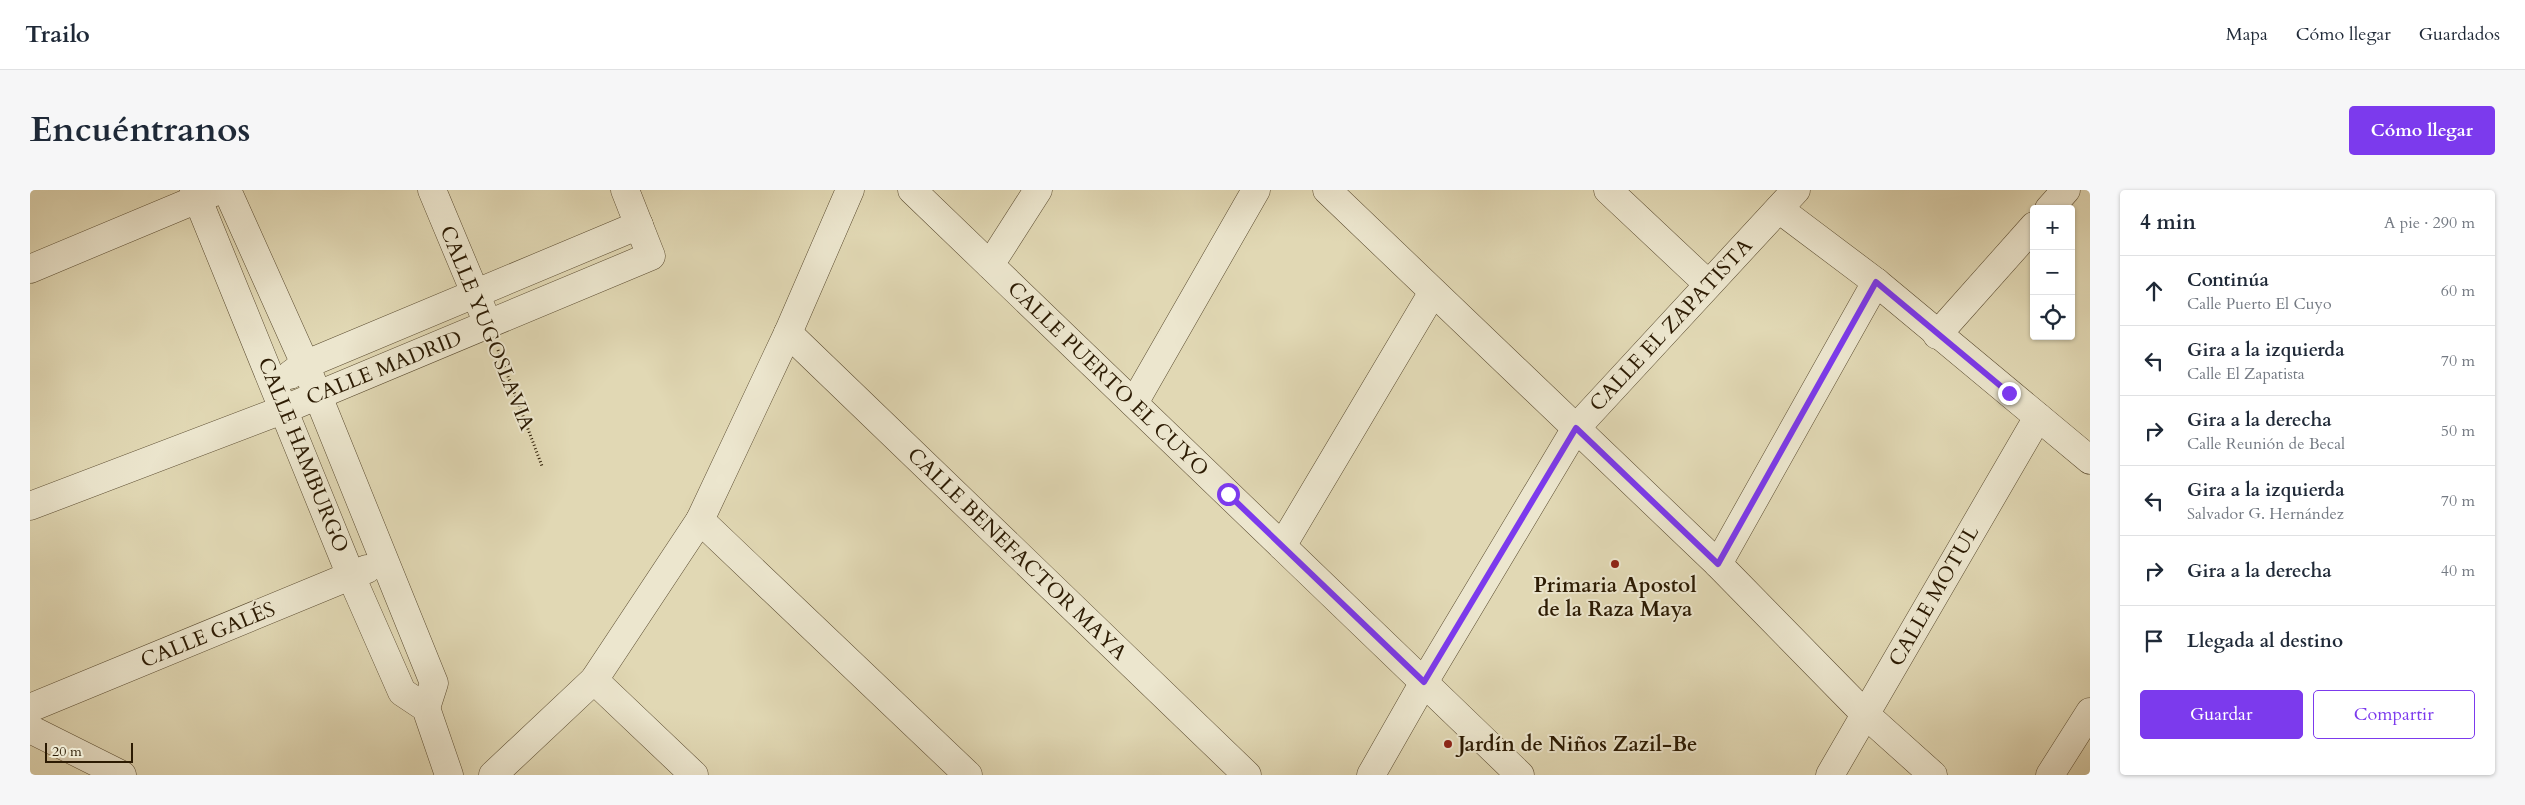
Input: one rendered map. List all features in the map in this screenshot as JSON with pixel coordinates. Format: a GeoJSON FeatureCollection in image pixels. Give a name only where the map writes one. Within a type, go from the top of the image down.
{"type":"FeatureCollection","features":[{"type":"Feature","properties":{"kind":"street","name":"CALLE HAMBURGO"},"geometry":{"type":"LineString","coordinates":[[204,193],[281,398],[351,576],[402,692],[426,708],[434,683],[305,364],[227,190]]}},
{"type":"Feature","properties":{"kind":"street","name":"CALLE YUGOSLAVIA"},"geometry":{"type":"LineString","coordinates":[[432,190],[488,325]]}},
{"type":"Feature","properties":{"kind":"street"},"geometry":{"type":"LineString","coordinates":[[626,190],[639,225]]}},
{"type":"Feature","properties":{"kind":"street"},"geometry":{"type":"LineString","coordinates":[[493,775],[594,680],[700,520],[788,333],[850,190]]}},
{"type":"Feature","properties":{"kind":"street","name":"CALLE PUERTO EL CUYO"},"geometry":{"type":"LineString","coordinates":[[912,190],[1520,775]]}},
{"type":"Feature","properties":{"kind":"street"},"geometry":{"type":"LineString","coordinates":[[990,265],[1038,190]]}},
{"type":"Feature","properties":{"kind":"street"},"geometry":{"type":"LineString","coordinates":[[1134,403],[1256,190]]}},
{"type":"Feature","properties":{"kind":"street"},"geometry":{"type":"LineString","coordinates":[[1327,190],[1718,564],[1865,714],[1933,775]]}},
{"type":"Feature","properties":{"kind":"street"},"geometry":{"type":"LineString","coordinates":[[1608,190],[1708,284]]}},
{"type":"Feature","properties":{"kind":"street"},"geometry":{"type":"LineString","coordinates":[[2053,205],[2066,190]]}},
{"type":"Feature","properties":{"kind":"street"},"geometry":{"type":"LineString","coordinates":[[30,269],[204,193]]}},
{"type":"Feature","properties":{"kind":"street"},"geometry":{"type":"LineString","coordinates":[[1788,199],[1876,282],[1937,335],[2038,417],[2086,450]]}},
{"type":"Feature","properties":{"kind":"street","name":"CALLE EL ZAPATISTA"},"geometry":{"type":"LineString","coordinates":[[1371,775],[1424,682],[1576,428],[1788,199]]}},
{"type":"Feature","properties":{"kind":"street","name":"CALLE MADRID"},"geometry":{"type":"LineString","coordinates":[[30,506],[281,398],[318,395],[651,256],[639,225],[475,295],[305,364],[281,398]]}},
{"type":"Feature","properties":{"kind":"street"},"geometry":{"type":"LineString","coordinates":[[1937,335],[2030,230]]}},
{"type":"Feature","properties":{"kind":"street"},"geometry":{"type":"LineString","coordinates":[[1718,564],[1876,282]]}},
{"type":"Feature","properties":{"kind":"street"},"geometry":{"type":"LineString","coordinates":[[1282,546],[1432,292]]}},
{"type":"Feature","properties":{"kind":"street","name":"CALLE BENEFACTOR MAYA"},"geometry":{"type":"LineString","coordinates":[[788,333],[1247,775]]}},
{"type":"Feature","properties":{"kind":"street","name":"CALLE MOTUL"},"geometry":{"type":"LineString","coordinates":[[1830,775],[2038,417]]}},
{"type":"Feature","properties":{"kind":"street"},"geometry":{"type":"LineString","coordinates":[[700,520],[968,775]]}},
{"type":"Feature","properties":{"kind":"street","name":"CALLE GALÉS"},"geometry":{"type":"LineString","coordinates":[[30,708],[385,562]]}},
{"type":"Feature","properties":{"kind":"street"},"geometry":{"type":"LineString","coordinates":[[594,680],[694,775]]}},
{"type":"Feature","properties":{"kind":"street"},"geometry":{"type":"LineString","coordinates":[[426,708],[449,775]]}},
{"type":"Feature","properties":{"kind":"street"},"geometry":{"type":"LineString","coordinates":[[2050,775],[2090,712]]}},
{"type":"Feature","properties":{"kind":"street"},"geometry":{"type":"LineString","coordinates":[[30,729],[122,775]]}},
{"type":"Feature","properties":{"kind":"path","name":"CALLE YUGOSLAVIA"},"geometry":{"type":"LineString","coordinates":[[488,325],[542,466]]}},
{"type":"Feature","properties":{"kind":"place","name":"Primaria Apostol de la Raza Maya"},"geometry":{"type":"Point","coordinates":[1615,564]}},
{"type":"Feature","properties":{"kind":"place","name":"Jardín de Niños Zazil-Be"},"geometry":{"type":"Point","coordinates":[1448,744]}},
{"type":"Feature","properties":{"kind":"route"},"geometry":{"type":"LineString","coordinates":[[1228,494],[1424,682],[1576,428],[1718,564],[1876,282],[1937,335],[2009,393]]}}]}
